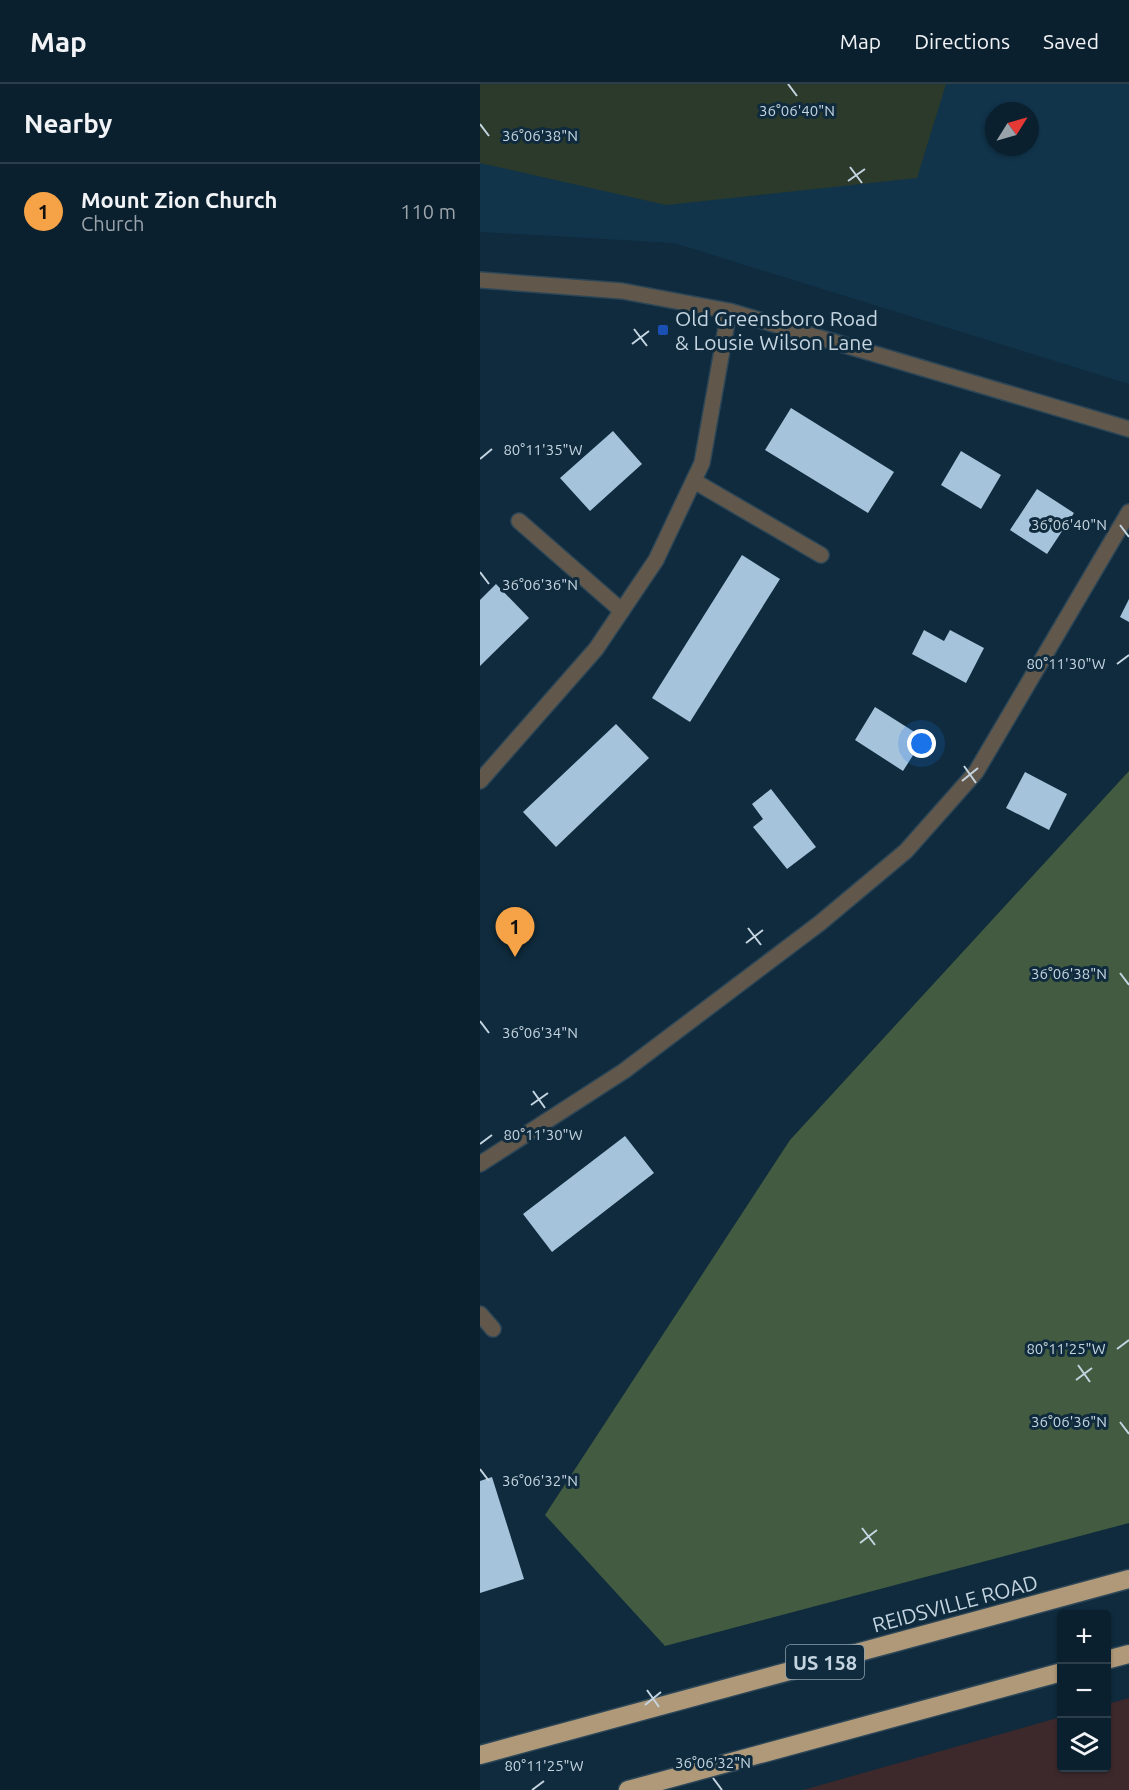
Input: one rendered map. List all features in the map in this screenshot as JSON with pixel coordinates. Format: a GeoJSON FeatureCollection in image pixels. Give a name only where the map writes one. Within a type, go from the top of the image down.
{"type":"FeatureCollection","features":[{"type":"Feature","properties":{"kind":"highway","name":"REIDSVILLE ROAD"},"geometry":{"type":"LineString","coordinates":[[480,1755],[1129,1579]]}},
{"type":"Feature","properties":{"kind":"highway"},"geometry":{"type":"LineString","coordinates":[[1111,1659],[1129,1654]]}},
{"type":"Feature","properties":{"kind":"highway"},"geometry":{"type":"LineString","coordinates":[[628,1790],[1057,1673]]}},
{"type":"Feature","properties":{"kind":"street"},"geometry":{"type":"LineString","coordinates":[[480,280],[622,291],[729,311],[1129,429]]}},
{"type":"Feature","properties":{"kind":"street"},"geometry":{"type":"LineString","coordinates":[[480,781],[596,649],[656,560],[702,463],[729,311]]}},
{"type":"Feature","properties":{"kind":"street"},"geometry":{"type":"LineString","coordinates":[[694,481],[821,555]]}},
{"type":"Feature","properties":{"kind":"street"},"geometry":{"type":"LineString","coordinates":[[480,1164],[624,1071],[820,923],[906,852],[976,772],[1129,512]]}},
{"type":"Feature","properties":{"kind":"street"},"geometry":{"type":"LineString","coordinates":[[519,521],[622,611]]}},
{"type":"Feature","properties":{"kind":"street"},"geometry":{"type":"LineString","coordinates":[[480,1314],[493,1329]]}},
{"type":"Feature","properties":{"kind":"shaded area"},"geometry":{"type":"Polygon","coordinates":[[[480,84],[1129,84],[1129,384],[674,243],[480,232],[480,84]]]}},
{"type":"Feature","properties":{"kind":"shaded area"},"geometry":{"type":"Polygon","coordinates":[[[1129,1698],[1129,1790],[803,1790],[1057,1718],[1057,1772],[1111,1772],[1111,1703],[1129,1698]]]}},
{"type":"Feature","properties":{"kind":"green space"},"geometry":{"type":"Polygon","coordinates":[[[480,84],[946,84],[917,178],[666,205],[480,163],[480,84]]]}},
{"type":"Feature","properties":{"kind":"green space"},"geometry":{"type":"Polygon","coordinates":[[[1129,771],[1129,1523],[665,1646],[545,1515],[790,1140],[1129,771]]]}},
{"type":"Feature","properties":{"kind":"building"},"geometry":{"type":"Polygon","coordinates":[[[791,408],[894,472],[868,513],[765,450],[791,408]]]}},
{"type":"Feature","properties":{"kind":"building"},"geometry":{"type":"Polygon","coordinates":[[[613,431],[642,464],[590,511],[560,478],[613,431]]]}},
{"type":"Feature","properties":{"kind":"building"},"geometry":{"type":"Polygon","coordinates":[[[961,451],[1001,475],[981,509],[941,485],[961,451]]]}},
{"type":"Feature","properties":{"kind":"building"},"geometry":{"type":"Polygon","coordinates":[[[1037,489],[1074,513],[1047,554],[1010,530],[1037,489]]]}},
{"type":"Feature","properties":{"kind":"building"},"geometry":{"type":"Polygon","coordinates":[[[742,555],[780,579],[690,722],[652,698],[742,555]]]}},
{"type":"Feature","properties":{"kind":"building"},"geometry":{"type":"Polygon","coordinates":[[[496,584],[529,618],[480,666],[480,600],[496,584]]]}},
{"type":"Feature","properties":{"kind":"building"},"geometry":{"type":"Polygon","coordinates":[[[1129,599],[1129,622],[1120,617],[1129,599]]]}},
{"type":"Feature","properties":{"kind":"building"},"geometry":{"type":"Polygon","coordinates":[[[924,630],[944,641],[950,630],[984,648],[966,683],[912,654],[924,630]]]}},
{"type":"Feature","properties":{"kind":"building"},"geometry":{"type":"Polygon","coordinates":[[[875,707],[924,738],[903,771],[855,740],[875,707]]]}},
{"type":"Feature","properties":{"kind":"building"},"geometry":{"type":"Polygon","coordinates":[[[616,724],[649,758],[556,847],[523,812],[616,724]]]}},
{"type":"Feature","properties":{"kind":"building"},"geometry":{"type":"Polygon","coordinates":[[[1025,772],[1067,794],[1049,830],[1006,808],[1025,772]]]}},
{"type":"Feature","properties":{"kind":"building"},"geometry":{"type":"Polygon","coordinates":[[[771,789],[816,847],[787,869],[753,827],[763,819],[752,804],[771,789]]]}},
{"type":"Feature","properties":{"kind":"building"},"geometry":{"type":"Polygon","coordinates":[[[625,1136],[654,1173],[552,1252],[523,1214],[625,1136]]]}},
{"type":"Feature","properties":{"kind":"building"},"geometry":{"type":"Polygon","coordinates":[[[492,1477],[524,1579],[480,1593],[480,1481],[492,1477]]]}},
{"type":"Feature","properties":{"kind":"place","name":"Old Greensboro Road & Lousie Wilson Lane"},"geometry":{"type":"Point","coordinates":[663,330]}},
{"type":"Feature","properties":{"kind":"place","name":"Mount Zion Church"},"geometry":{"type":"Point","coordinates":[515,957]}}]}
